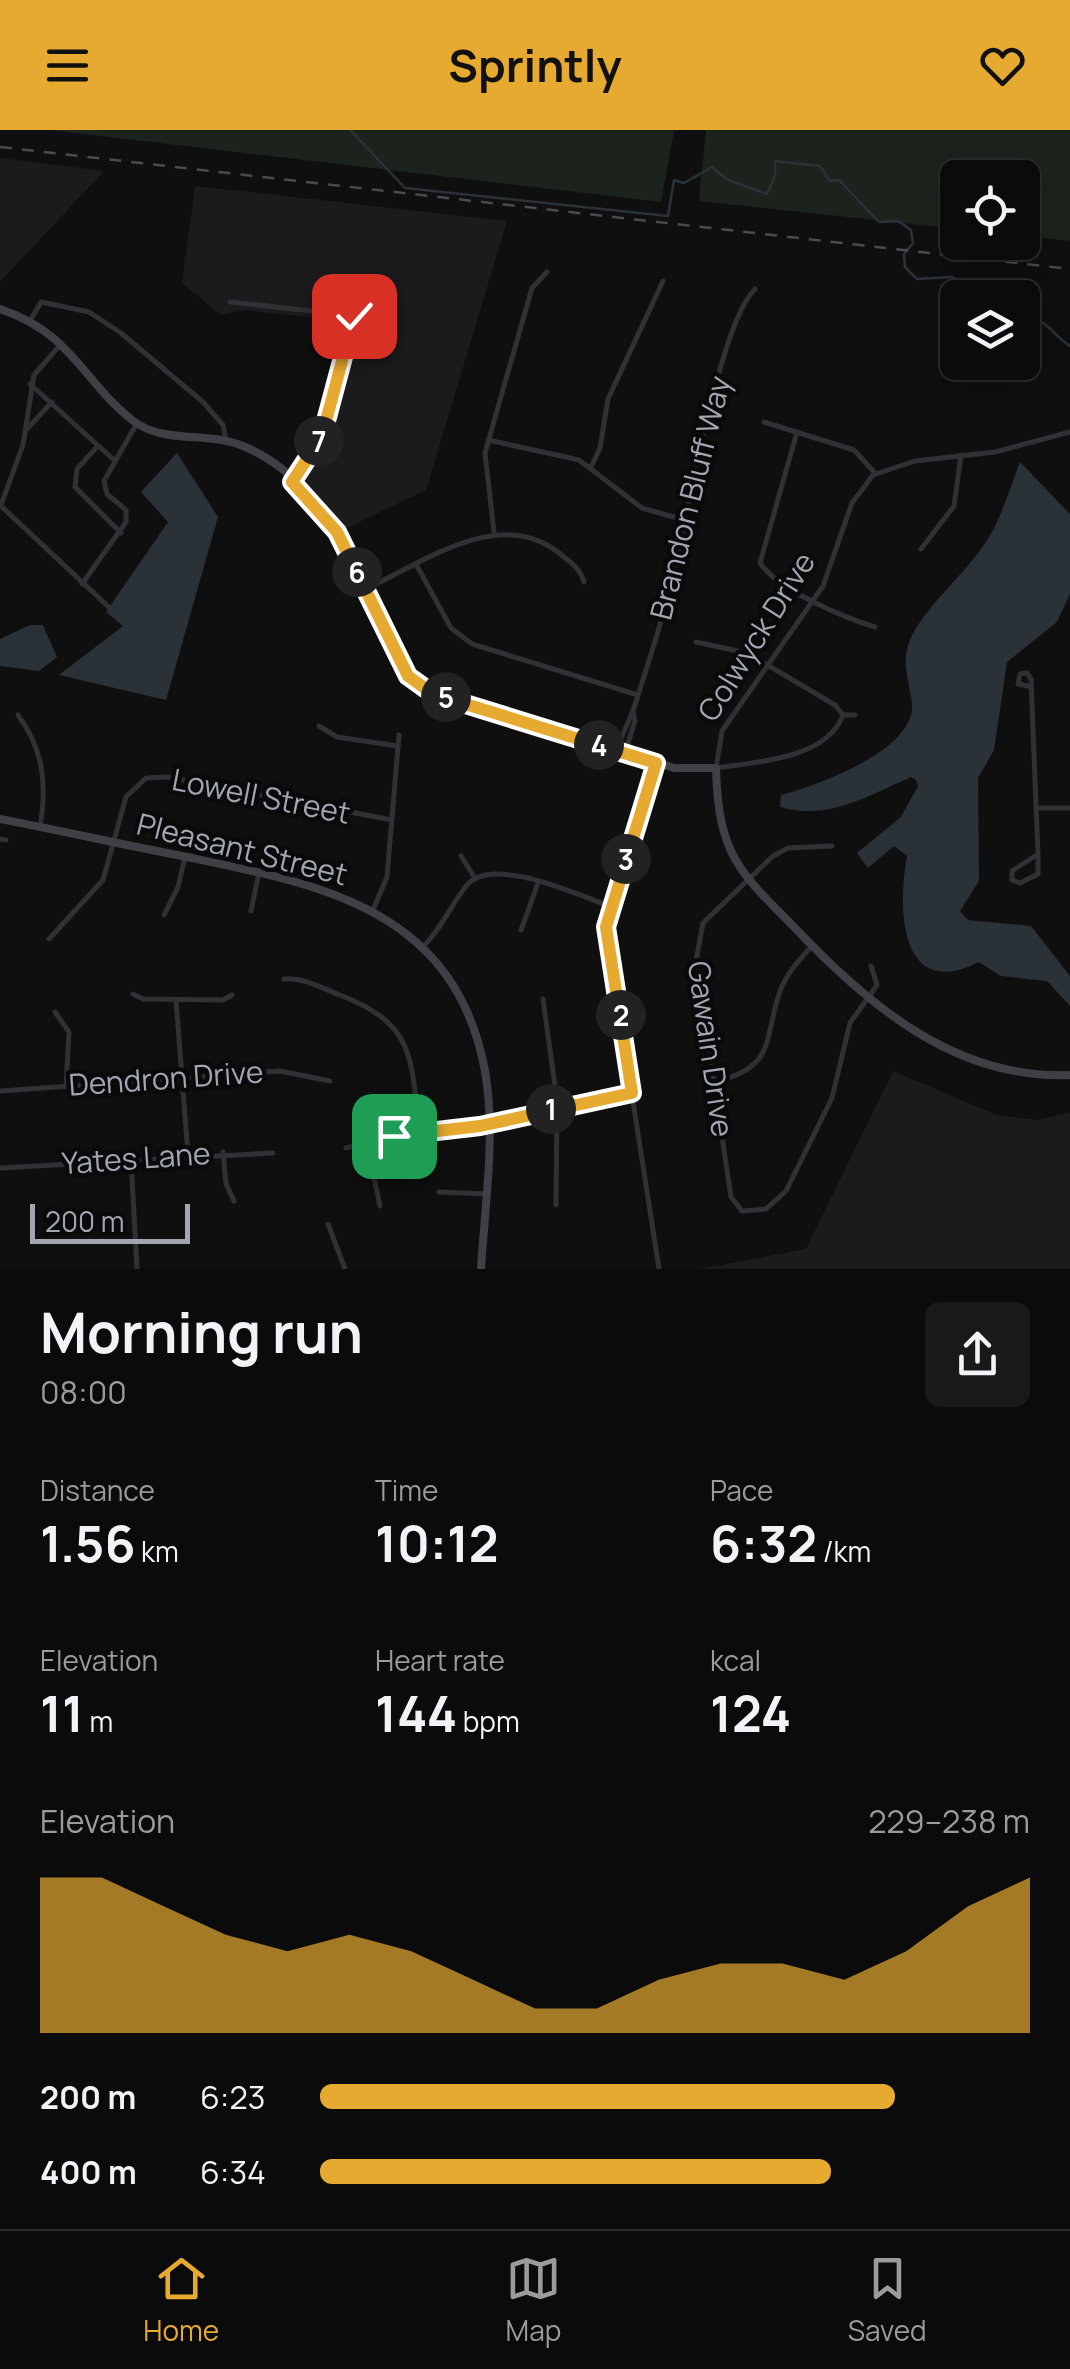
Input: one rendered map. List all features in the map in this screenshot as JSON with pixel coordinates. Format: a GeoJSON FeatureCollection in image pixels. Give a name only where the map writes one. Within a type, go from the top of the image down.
{"type":"FeatureCollection","features":[{"type":"Feature","properties":{"kind":"street"},"geometry":{"type":"LineString","coordinates":[[494,532],[485,468],[488,440],[532,288],[547,272]]}},
{"type":"Feature","properties":{"kind":"street"},"geometry":{"type":"LineString","coordinates":[[591,467],[600,448],[610,393],[663,281]]}},
{"type":"Feature","properties":{"kind":"street","name":"Brandon Bluff Way"},"geometry":{"type":"LineString","coordinates":[[621,752],[635,721],[633,711],[674,577],[684,520],[738,313],[754,289]]}},
{"type":"Feature","properties":{"kind":"street"},"geometry":{"type":"LineString","coordinates":[[30,322],[42,302],[80,309],[107,322],[202,402],[224,425],[226,440]]}},
{"type":"Feature","properties":{"kind":"street"},"geometry":{"type":"LineString","coordinates":[[230,302],[385,319]]}},
{"type":"Feature","properties":{"kind":"street"},"geometry":{"type":"LineString","coordinates":[[0,309],[30,322],[62,343],[138,423],[171,435],[226,440],[256,453],[292,482],[330,521],[404,670],[416,685],[686,770],[716,768],[818,744],[838,728],[843,715]]}},
{"type":"Feature","properties":{"kind":"street"},"geometry":{"type":"LineString","coordinates":[[292,482],[322,436],[354,316]]}},
{"type":"Feature","properties":{"kind":"street"},"geometry":{"type":"LineString","coordinates":[[62,343],[30,384],[25,431],[0,505],[113,611]]}},
{"type":"Feature","properties":{"kind":"street"},"geometry":{"type":"LineString","coordinates":[[30,384],[96,448],[113,459]]}},
{"type":"Feature","properties":{"kind":"street"},"geometry":{"type":"LineString","coordinates":[[25,431],[52,402]]}},
{"type":"Feature","properties":{"kind":"street"},"geometry":{"type":"LineString","coordinates":[[764,422],[854,450],[875,473],[894,465],[995,452],[1070,432]]}},
{"type":"Feature","properties":{"kind":"street"},"geometry":{"type":"LineString","coordinates":[[82,584],[121,533],[126,510],[104,485],[113,459],[138,423]]}},
{"type":"Feature","properties":{"kind":"street"},"geometry":{"type":"LineString","coordinates":[[797,432],[761,550],[761,565],[814,600],[876,627]]}},
{"type":"Feature","properties":{"kind":"street"},"geometry":{"type":"LineString","coordinates":[[488,440],[549,450],[591,467],[648,511],[684,520]]}},
{"type":"Feature","properties":{"kind":"street"},"geometry":{"type":"LineString","coordinates":[[96,448],[77,470],[75,487],[121,533]]}},
{"type":"Feature","properties":{"kind":"street"},"geometry":{"type":"LineString","coordinates":[[921,549],[954,506],[960,455]]}},
{"type":"Feature","properties":{"kind":"street","name":"Colwyck Drive"},"geometry":{"type":"LineString","coordinates":[[875,473],[857,492],[828,577],[722,731],[716,768],[722,826],[733,855],[749,878],[866,1000],[904,1026],[977,1060],[1014,1071],[1070,1075]]}},
{"type":"Feature","properties":{"kind":"street"},"geometry":{"type":"LineString","coordinates":[[365,589],[494,532],[541,539],[578,568],[584,582]]}},
{"type":"Feature","properties":{"kind":"street"},"geometry":{"type":"LineString","coordinates":[[418,566],[451,628],[472,644],[638,695]]}},
{"type":"Feature","properties":{"kind":"street"},"geometry":{"type":"LineString","coordinates":[[696,642],[738,650],[768,664],[843,715],[855,714]]}},
{"type":"Feature","properties":{"kind":"street"},"geometry":{"type":"LineString","coordinates":[[1028,686],[1036,808],[1038,854],[1038,874],[1020,883],[1012,880],[1012,871],[1038,854]]}},
{"type":"Feature","properties":{"kind":"street"},"geometry":{"type":"LineString","coordinates":[[18,715],[42,763],[40,827]]}},
{"type":"Feature","properties":{"kind":"street"},"geometry":{"type":"LineString","coordinates":[[320,726],[337,737],[398,746]]}},
{"type":"Feature","properties":{"kind":"street"},"geometry":{"type":"LineString","coordinates":[[373,910],[386,883],[399,734]]}},
{"type":"Feature","properties":{"kind":"street"},"geometry":{"type":"LineString","coordinates":[[656,763],[610,906],[607,934],[659,1269]]}},
{"type":"Feature","properties":{"kind":"street","name":"Lowell Street"},"geometry":{"type":"LineString","coordinates":[[49,939],[103,880],[129,791],[137,782],[159,776],[392,820]]}},
{"type":"Feature","properties":{"kind":"street"},"geometry":{"type":"LineString","coordinates":[[1036,808],[1070,808]]}},
{"type":"Feature","properties":{"kind":"street","name":"Pleasant Street"},"geometry":{"type":"LineString","coordinates":[[0,819],[320,886],[373,910],[422,950],[453,991],[476,1040],[488,1092],[481,1269]]}},
{"type":"Feature","properties":{"kind":"street","name":"Gawain Drive"},"geometry":{"type":"LineString","coordinates":[[832,846],[781,850],[710,914],[696,945],[732,1202],[748,1212],[766,1208],[786,1192],[827,1110],[846,1033],[866,1000]]}},
{"type":"Feature","properties":{"kind":"street"},"geometry":{"type":"LineString","coordinates":[[462,856],[474,878]]}},
{"type":"Feature","properties":{"kind":"street"},"geometry":{"type":"LineString","coordinates":[[164,915],[185,857]]}},
{"type":"Feature","properties":{"kind":"street"},"geometry":{"type":"LineString","coordinates":[[252,912],[260,872]]}},
{"type":"Feature","properties":{"kind":"street"},"geometry":{"type":"LineString","coordinates":[[422,950],[474,878],[503,872],[610,906]]}},
{"type":"Feature","properties":{"kind":"street"},"geometry":{"type":"LineString","coordinates":[[521,930],[538,883]]}},
{"type":"Feature","properties":{"kind":"street"},"geometry":{"type":"LineString","coordinates":[[714,1082],[747,1072],[764,1055],[785,980],[812,946]]}},
{"type":"Feature","properties":{"kind":"street"},"geometry":{"type":"LineString","coordinates":[[866,1000],[878,980],[871,966]]}},
{"type":"Feature","properties":{"kind":"street"},"geometry":{"type":"LineString","coordinates":[[284,980],[297,979],[366,1004],[394,1025],[410,1058],[419,1131]]}},
{"type":"Feature","properties":{"kind":"street"},"geometry":{"type":"LineString","coordinates":[[133,994],[143,1000],[223,1000],[232,995]]}},
{"type":"Feature","properties":{"kind":"street"},"geometry":{"type":"LineString","coordinates":[[543,999],[557,1108],[556,1205]]}},
{"type":"Feature","properties":{"kind":"street"},"geometry":{"type":"LineString","coordinates":[[176,1000],[188,1154]]}},
{"type":"Feature","properties":{"kind":"street"},"geometry":{"type":"LineString","coordinates":[[55,1012],[69,1032],[66,1086]]}},
{"type":"Feature","properties":{"kind":"street","name":"Dendron Drive"},"geometry":{"type":"LineString","coordinates":[[0,1092],[290,1070],[330,1081]]}},
{"type":"Feature","properties":{"kind":"street"},"geometry":{"type":"LineString","coordinates":[[346,1148],[419,1131],[489,1124],[632,1093]]}},
{"type":"Feature","properties":{"kind":"street"},"geometry":{"type":"LineString","coordinates":[[367,1145],[380,1206]]}},
{"type":"Feature","properties":{"kind":"street"},"geometry":{"type":"LineString","coordinates":[[224,1152],[226,1184],[234,1201]]}},
{"type":"Feature","properties":{"kind":"street","name":"Yates Lane"},"geometry":{"type":"LineString","coordinates":[[0,1168],[224,1152],[273,1153]]}},
{"type":"Feature","properties":{"kind":"street"},"geometry":{"type":"LineString","coordinates":[[131,1159],[137,1269]]}},
{"type":"Feature","properties":{"kind":"street"},"geometry":{"type":"LineString","coordinates":[[438,1192],[486,1194]]}},
{"type":"Feature","properties":{"kind":"street"},"geometry":{"type":"LineString","coordinates":[[328,1224],[345,1269]]}},
{"type":"Feature","properties":{"kind":"shaded area"},"geometry":{"type":"Polygon","coordinates":[[[49,130],[674,130],[661,202],[49,130]]]}},
{"type":"Feature","properties":{"kind":"shaded area"},"geometry":{"type":"Polygon","coordinates":[[[706,130],[1070,130],[1070,241],[1040,238],[1040,160],[940,160],[940,227],[699,201],[706,130]]]}},
{"type":"Feature","properties":{"kind":"shaded area"},"geometry":{"type":"Polygon","coordinates":[[[0,158],[104,171],[0,282],[0,158]]]}},
{"type":"Feature","properties":{"kind":"shaded area"},"geometry":{"type":"Polygon","coordinates":[[[195,186],[507,221],[426,490],[347,528],[292,472],[312,442],[343,321],[244,310],[221,315],[182,283],[195,186]]]}},
{"type":"Feature","properties":{"kind":"shaded area"},"geometry":{"type":"Polygon","coordinates":[[[177,453],[218,517],[166,700],[59,675],[123,626],[106,612],[168,522],[141,492],[177,453]]]}},
{"type":"Feature","properties":{"kind":"shaded area"},"geometry":{"type":"Polygon","coordinates":[[[1020,462],[1070,514],[1070,594],[1057,622],[1007,662],[994,750],[978,778],[979,881],[960,911],[968,920],[1031,926],[1070,976],[1070,1006],[1047,981],[1001,976],[979,962],[953,971],[933,970],[919,960],[905,924],[907,856],[894,846],[868,868],[857,853],[901,817],[918,786],[916,780],[911,777],[831,809],[797,811],[780,807],[781,795],[839,774],[882,751],[909,721],[912,704],[906,667],[910,640],[923,617],[991,534],[1020,462]]]}},
{"type":"Feature","properties":{"kind":"shaded area"},"geometry":{"type":"Polygon","coordinates":[[[30,625],[43,625],[57,657],[39,671],[0,666],[0,639],[30,625]]]}},
{"type":"Feature","properties":{"kind":"shaded area"},"geometry":{"type":"Polygon","coordinates":[[[893,1071],[997,1115],[1038,1120],[1070,1112],[1070,1269],[700,1269],[806,1249],[893,1071]]]}},
{"type":"Feature","properties":{"kind":"waterway"},"geometry":{"type":"LineString","coordinates":[[350,130],[405,188],[668,216],[674,180],[684,183],[712,167],[728,180],[767,194],[775,176],[775,161],[820,166],[830,181],[839,180],[879,222],[898,221],[911,230],[913,243],[904,254],[905,267],[917,279],[958,280]]}},
{"type":"Feature","properties":{"kind":"waterway"},"geometry":{"type":"LineString","coordinates":[[1040,322],[1070,346]]}},
{"type":"Feature","properties":{"kind":"railway"},"geometry":{"type":"LineString","coordinates":[[0,147],[1070,269]]}},
{"type":"Feature","properties":{"kind":"route"},"geometry":{"type":"LineString","coordinates":[[354,316],[322,436],[312,458],[292,482],[318,506],[337,532],[408,676],[433,694],[656,763],[606,927],[632,1093],[480,1126],[394,1136]]}}]}
